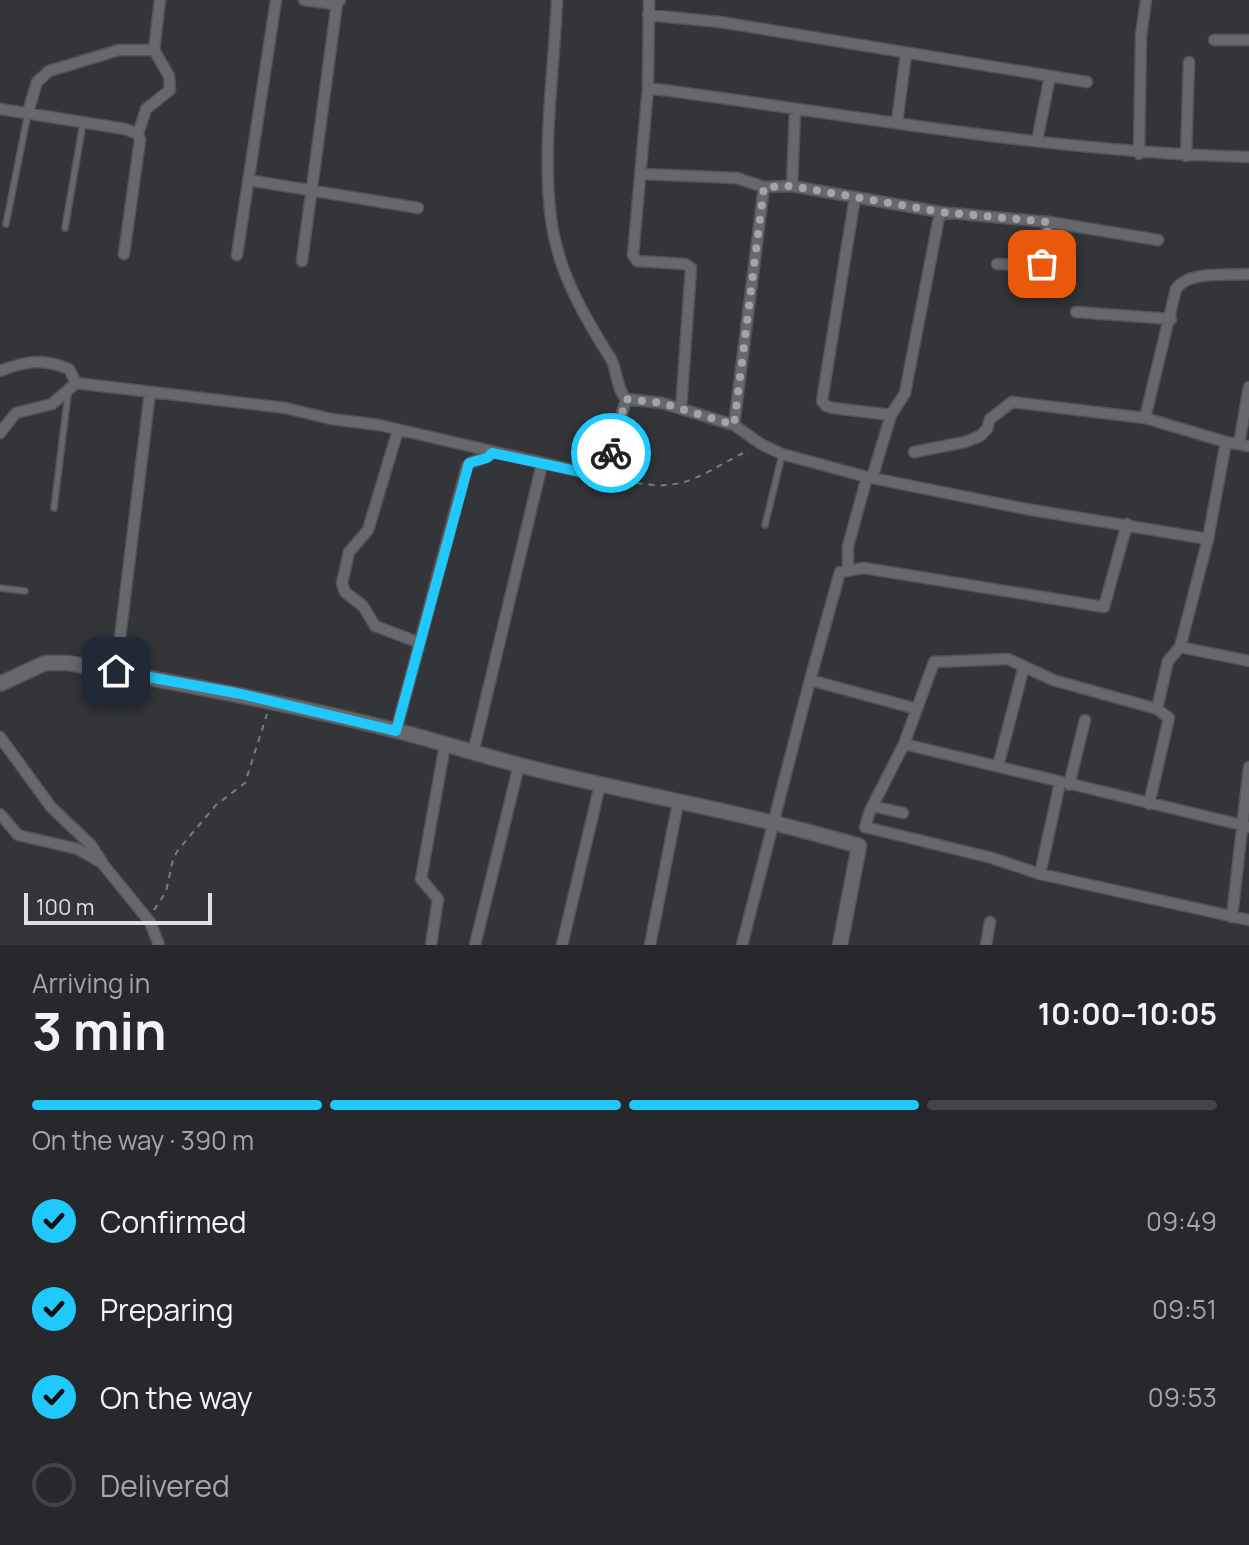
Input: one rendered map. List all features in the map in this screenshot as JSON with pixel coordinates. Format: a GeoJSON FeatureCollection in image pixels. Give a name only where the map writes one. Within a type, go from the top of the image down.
{"type":"FeatureCollection","features":[{"type":"Feature","properties":{"kind":"main road"},"geometry":{"type":"LineString","coordinates":[[0,684],[45,663],[68,663],[116,671],[396,731],[519,765],[678,803],[772,821],[859,846],[840,945]]}},
{"type":"Feature","properties":{"kind":"street"},"geometry":{"type":"LineString","coordinates":[[124,254],[140,140],[138,134],[146,109],[170,90],[169,76],[154,50],[160,0]]}},
{"type":"Feature","properties":{"kind":"street"},"geometry":{"type":"LineString","coordinates":[[237,255],[276,0]]}},
{"type":"Feature","properties":{"kind":"street"},"geometry":{"type":"LineString","coordinates":[[302,261],[339,1],[304,0]]}},
{"type":"Feature","properties":{"kind":"street"},"geometry":{"type":"LineString","coordinates":[[557,0],[548,167],[552,227],[561,262],[578,305],[613,363],[621,393],[626,399],[681,409],[734,425],[782,454],[869,477],[1026,509],[1208,539]]}},
{"type":"Feature","properties":{"kind":"street"},"geometry":{"type":"LineString","coordinates":[[649,0],[648,88],[634,259],[685,264],[691,268],[681,409]]}},
{"type":"Feature","properties":{"kind":"street"},"geometry":{"type":"LineString","coordinates":[[1139,154],[1141,36],[1146,0]]}},
{"type":"Feature","properties":{"kind":"street"},"geometry":{"type":"LineString","coordinates":[[648,15],[720,22],[1087,82]]}},
{"type":"Feature","properties":{"kind":"street"},"geometry":{"type":"LineString","coordinates":[[1214,40],[1249,40]]}},
{"type":"Feature","properties":{"kind":"street"},"geometry":{"type":"LineString","coordinates":[[28,112],[37,82],[49,71],[119,50],[154,50]]}},
{"type":"Feature","properties":{"kind":"street"},"geometry":{"type":"LineString","coordinates":[[897,122],[906,54]]}},
{"type":"Feature","properties":{"kind":"street"},"geometry":{"type":"LineString","coordinates":[[1186,156],[1189,62]]}},
{"type":"Feature","properties":{"kind":"street"},"geometry":{"type":"LineString","coordinates":[[1037,141],[1050,76]]}},
{"type":"Feature","properties":{"kind":"street"},"geometry":{"type":"LineString","coordinates":[[648,88],[1139,154],[1249,157]]}},
{"type":"Feature","properties":{"kind":"street"},"geometry":{"type":"LineString","coordinates":[[0,109],[125,129],[138,134]]}},
{"type":"Feature","properties":{"kind":"street"},"geometry":{"type":"LineString","coordinates":[[792,186],[795,110]]}},
{"type":"Feature","properties":{"kind":"street"},"geometry":{"type":"LineString","coordinates":[[642,174],[737,178],[764,187],[792,186],[940,212],[1049,222],[1158,240]]}},
{"type":"Feature","properties":{"kind":"street"},"geometry":{"type":"LineString","coordinates":[[248,180],[418,208]]}},
{"type":"Feature","properties":{"kind":"street"},"geometry":{"type":"LineString","coordinates":[[734,425],[764,187]]}},
{"type":"Feature","properties":{"kind":"street"},"geometry":{"type":"LineString","coordinates":[[855,197],[822,401],[833,408],[891,415]]}},
{"type":"Feature","properties":{"kind":"street"},"geometry":{"type":"LineString","coordinates":[[848,570],[848,546],[869,477],[891,415],[905,393],[940,212]]}},
{"type":"Feature","properties":{"kind":"street"},"geometry":{"type":"LineString","coordinates":[[997,264],[1039,266],[1049,222]]}},
{"type":"Feature","properties":{"kind":"street"},"geometry":{"type":"LineString","coordinates":[[1145,418],[1176,289],[1181,282],[1192,278],[1249,274]]}},
{"type":"Feature","properties":{"kind":"street"},"geometry":{"type":"LineString","coordinates":[[1076,312],[1171,319]]}},
{"type":"Feature","properties":{"kind":"street"},"geometry":{"type":"LineString","coordinates":[[0,371],[29,361],[48,364],[69,369],[72,386]]}},
{"type":"Feature","properties":{"kind":"street"},"geometry":{"type":"LineString","coordinates":[[72,386],[286,408],[595,475],[607,468],[626,399]]}},
{"type":"Feature","properties":{"kind":"street"},"geometry":{"type":"LineString","coordinates":[[0,433],[16,413],[52,404],[72,386]]}},
{"type":"Feature","properties":{"kind":"street"},"geometry":{"type":"LineString","coordinates":[[914,452],[980,436],[987,429],[990,419],[1012,402],[1145,418],[1244,445],[1249,387]]}},
{"type":"Feature","properties":{"kind":"street"},"geometry":{"type":"LineString","coordinates":[[116,671],[150,392]]}},
{"type":"Feature","properties":{"kind":"street"},"geometry":{"type":"LineString","coordinates":[[398,430],[368,530],[349,552],[342,583],[345,592],[363,606],[375,626],[420,643]]}},
{"type":"Feature","properties":{"kind":"street"},"geometry":{"type":"LineString","coordinates":[[1157,709],[1168,661],[1180,647],[1208,539],[1226,442]]}},
{"type":"Feature","properties":{"kind":"street"},"geometry":{"type":"LineString","coordinates":[[396,731],[467,466],[492,453]]}},
{"type":"Feature","properties":{"kind":"street"},"geometry":{"type":"LineString","coordinates":[[473,753],[542,464]]}},
{"type":"Feature","properties":{"kind":"street"},"geometry":{"type":"LineString","coordinates":[[742,945],[809,675],[840,572],[864,568],[1104,607],[1127,524]]}},
{"type":"Feature","properties":{"kind":"street"},"geometry":{"type":"LineString","coordinates":[[1180,647],[1249,661]]}},
{"type":"Feature","properties":{"kind":"street"},"geometry":{"type":"LineString","coordinates":[[859,846],[873,806],[904,744],[934,662],[1008,659],[1053,680],[1157,709],[1169,718],[1149,804]]}},
{"type":"Feature","properties":{"kind":"street"},"geometry":{"type":"LineString","coordinates":[[998,766],[1024,666]]}},
{"type":"Feature","properties":{"kind":"street"},"geometry":{"type":"LineString","coordinates":[[810,680],[917,709]]}},
{"type":"Feature","properties":{"kind":"street"},"geometry":{"type":"LineString","coordinates":[[1040,874],[1085,720]]}},
{"type":"Feature","properties":{"kind":"street"},"geometry":{"type":"LineString","coordinates":[[0,737],[51,807],[91,845],[150,922],[159,945]]}},
{"type":"Feature","properties":{"kind":"street"},"geometry":{"type":"LineString","coordinates":[[904,744],[1245,826]]}},
{"type":"Feature","properties":{"kind":"street"},"geometry":{"type":"LineString","coordinates":[[431,945],[438,899],[421,879],[445,745]]}},
{"type":"Feature","properties":{"kind":"street"},"geometry":{"type":"LineString","coordinates":[[475,945],[519,765]]}},
{"type":"Feature","properties":{"kind":"street"},"geometry":{"type":"LineString","coordinates":[[1232,917],[1245,826],[1249,767]]}},
{"type":"Feature","properties":{"kind":"street"},"geometry":{"type":"LineString","coordinates":[[562,945],[600,785]]}},
{"type":"Feature","properties":{"kind":"street"},"geometry":{"type":"LineString","coordinates":[[650,945],[678,803]]}},
{"type":"Feature","properties":{"kind":"street"},"geometry":{"type":"LineString","coordinates":[[873,806],[903,813]]}},
{"type":"Feature","properties":{"kind":"street"},"geometry":{"type":"LineString","coordinates":[[0,814],[18,835],[78,849],[102,863]]}},
{"type":"Feature","properties":{"kind":"street"},"geometry":{"type":"LineString","coordinates":[[865,827],[992,858],[1040,874],[1249,920]]}},
{"type":"Feature","properties":{"kind":"street"},"geometry":{"type":"LineString","coordinates":[[986,945],[990,922]]}},
{"type":"Feature","properties":{"kind":"lane"},"geometry":{"type":"LineString","coordinates":[[6,224],[28,112]]}},
{"type":"Feature","properties":{"kind":"lane"},"geometry":{"type":"LineString","coordinates":[[65,228],[83,123]]}},
{"type":"Feature","properties":{"kind":"lane"},"geometry":{"type":"LineString","coordinates":[[54,508],[72,386]]}},
{"type":"Feature","properties":{"kind":"lane"},"geometry":{"type":"LineString","coordinates":[[765,525],[782,454]]}},
{"type":"Feature","properties":{"kind":"lane"},"geometry":{"type":"LineString","coordinates":[[0,588],[25,591]]}},
{"type":"Feature","properties":{"kind":"path"},"geometry":{"type":"LineString","coordinates":[[602,473],[610,478],[648,486],[672,486],[699,478],[761,444]]}},
{"type":"Feature","properties":{"kind":"path"},"geometry":{"type":"LineString","coordinates":[[150,922],[157,903],[166,892],[178,850],[216,805],[245,783],[249,776],[271,702]]}},
{"type":"Feature","properties":{"kind":"way so far"},"geometry":{"type":"LineString","coordinates":[[611,453],[626,399],[662,403],[734,425],[764,187],[792,186],[940,212],[1049,222],[1042,264]]}},
{"type":"Feature","properties":{"kind":"route"},"geometry":{"type":"LineString","coordinates":[[116,671],[241,694],[396,731],[469,463],[487,458],[492,453],[595,475],[607,468],[611,453]]}}]}
